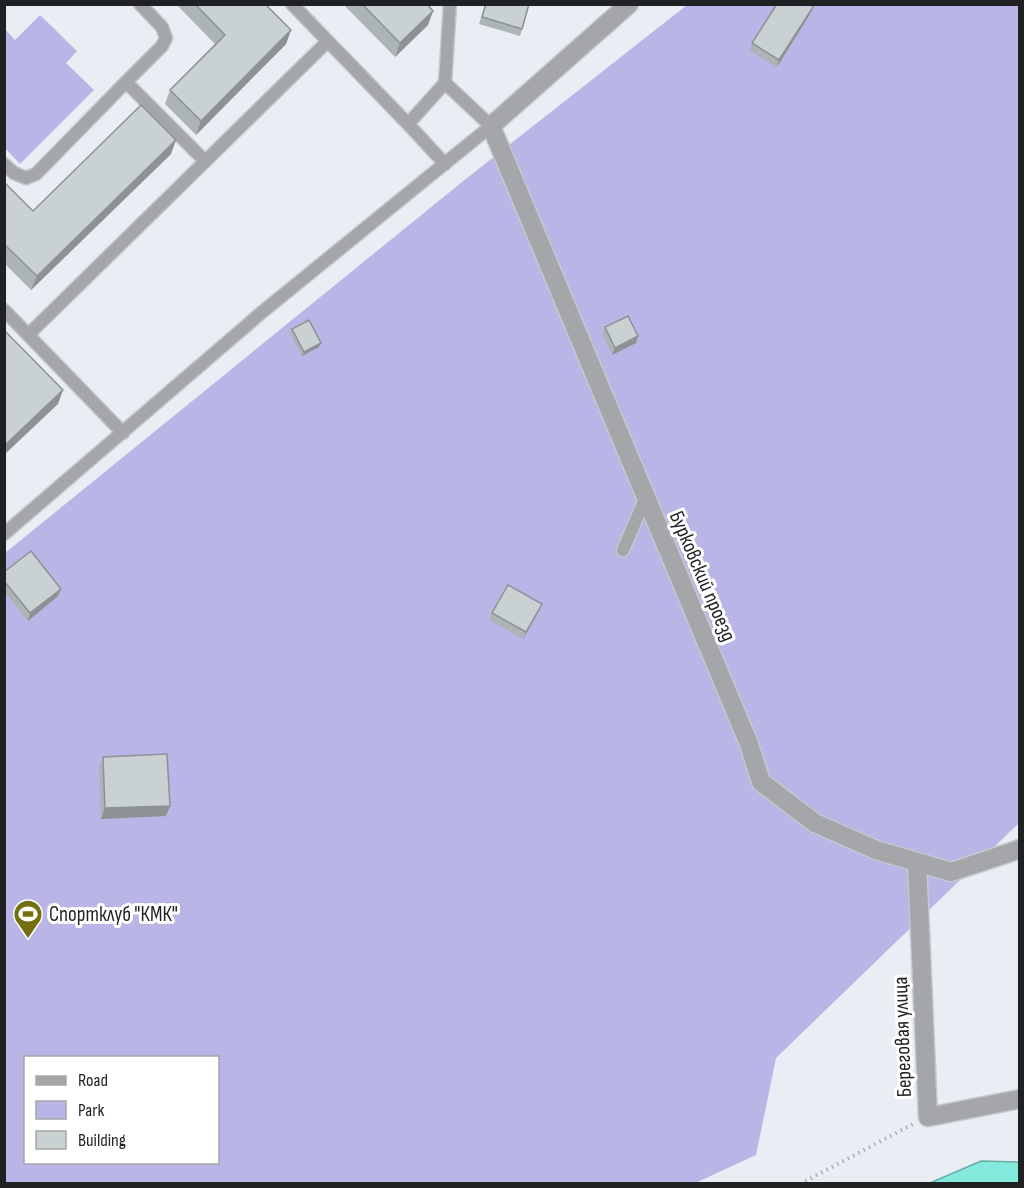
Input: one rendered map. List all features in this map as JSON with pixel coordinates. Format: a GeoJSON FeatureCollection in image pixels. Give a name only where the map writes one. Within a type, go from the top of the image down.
{"type":"FeatureCollection","features":[{"type":"Feature","properties":{"kind":"street"},"geometry":{"type":"LineString","coordinates":[[491,126],[629,4]]}},
{"type":"Feature","properties":{"kind":"street","name":"Бурковский проезд"},"geometry":{"type":"LineString","coordinates":[[491,126],[749,744],[761,782],[816,823],[876,850],[951,873],[1020,849]]}},
{"type":"Feature","properties":{"kind":"street","name":"Береговая улица"},"geometry":{"type":"LineString","coordinates":[[917,862],[928,1117],[1020,1099]]}},
{"type":"Feature","properties":{"kind":"lane"},"geometry":{"type":"LineString","coordinates":[[4,164],[14,173],[26,178],[36,174],[162,46],[166,38],[162,27],[140,4]]}},
{"type":"Feature","properties":{"kind":"lane"},"geometry":{"type":"LineString","coordinates":[[292,4],[445,164]]}},
{"type":"Feature","properties":{"kind":"lane"},"geometry":{"type":"LineString","coordinates":[[408,124],[445,83],[450,4]]}},
{"type":"Feature","properties":{"kind":"lane"},"geometry":{"type":"LineString","coordinates":[[28,335],[328,41]]}},
{"type":"Feature","properties":{"kind":"lane"},"geometry":{"type":"LineString","coordinates":[[126,82],[205,161]]}},
{"type":"Feature","properties":{"kind":"lane"},"geometry":{"type":"LineString","coordinates":[[4,534],[261,313],[491,126],[445,83]]}},
{"type":"Feature","properties":{"kind":"lane"},"geometry":{"type":"LineString","coordinates":[[4,310],[123,433]]}},
{"type":"Feature","properties":{"kind":"lane"},"geometry":{"type":"LineString","coordinates":[[623,550],[646,497]]}},
{"type":"Feature","properties":{"kind":"path"},"geometry":{"type":"LineString","coordinates":[[800,1184],[928,1117]]}},
{"type":"Feature","properties":{"kind":"green space"},"geometry":{"type":"Polygon","coordinates":[[[687,5],[1019,5],[1019,823],[776,1058],[756,1155],[693,1184],[5,1184],[5,553],[462,182],[687,5]]]}},
{"type":"Feature","properties":{"kind":"green space"},"geometry":{"type":"Polygon","coordinates":[[[40,15],[77,51],[66,63],[94,90],[20,164],[5,148],[5,29],[15,40],[40,15]]]}},
{"type":"Feature","properties":{"kind":"shaded area"},"geometry":{"type":"Polygon","coordinates":[[[981,1161],[1019,1162],[1019,1183],[930,1183],[981,1161]]]}},
{"type":"Feature","properties":{"kind":"building"},"geometry":{"type":"Polygon","coordinates":[[[195,4],[265,4],[291,30],[201,121],[170,90],[225,35],[195,4]]]}},
{"type":"Feature","properties":{"kind":"building"},"geometry":{"type":"Polygon","coordinates":[[[362,4],[427,4],[433,11],[400,43],[362,4]]]}},
{"type":"Feature","properties":{"kind":"building"},"geometry":{"type":"Polygon","coordinates":[[[486,4],[529,4],[522,29],[482,17],[486,4]]]}},
{"type":"Feature","properties":{"kind":"building"},"geometry":{"type":"Polygon","coordinates":[[[777,4],[809,4],[813,7],[779,60],[752,43],[777,4]]]}},
{"type":"Feature","properties":{"kind":"building"},"geometry":{"type":"Polygon","coordinates":[[[141,105],[176,140],[37,276],[4,244],[4,182],[33,211],[141,105]]]}},
{"type":"Feature","properties":{"kind":"building"},"geometry":{"type":"Polygon","coordinates":[[[628,316],[638,336],[615,348],[605,327],[628,316]]]}},
{"type":"Feature","properties":{"kind":"building"},"geometry":{"type":"Polygon","coordinates":[[[309,320],[321,343],[304,352],[292,329],[309,320]]]}},
{"type":"Feature","properties":{"kind":"building"},"geometry":{"type":"Polygon","coordinates":[[[4,330],[63,390],[4,446],[4,330]]]}},
{"type":"Feature","properties":{"kind":"building"},"geometry":{"type":"Polygon","coordinates":[[[31,551],[61,589],[30,613],[4,581],[4,572],[31,551]]]}},
{"type":"Feature","properties":{"kind":"building"},"geometry":{"type":"Polygon","coordinates":[[[508,585],[542,604],[526,632],[492,613],[508,585]]]}},
{"type":"Feature","properties":{"kind":"building"},"geometry":{"type":"Polygon","coordinates":[[[167,754],[170,806],[105,808],[103,757],[167,754]]]}},
{"type":"Feature","properties":{"kind":"place","name":"Спортклуб \"КМК\""},"geometry":{"type":"Point","coordinates":[28,940]}}]}
